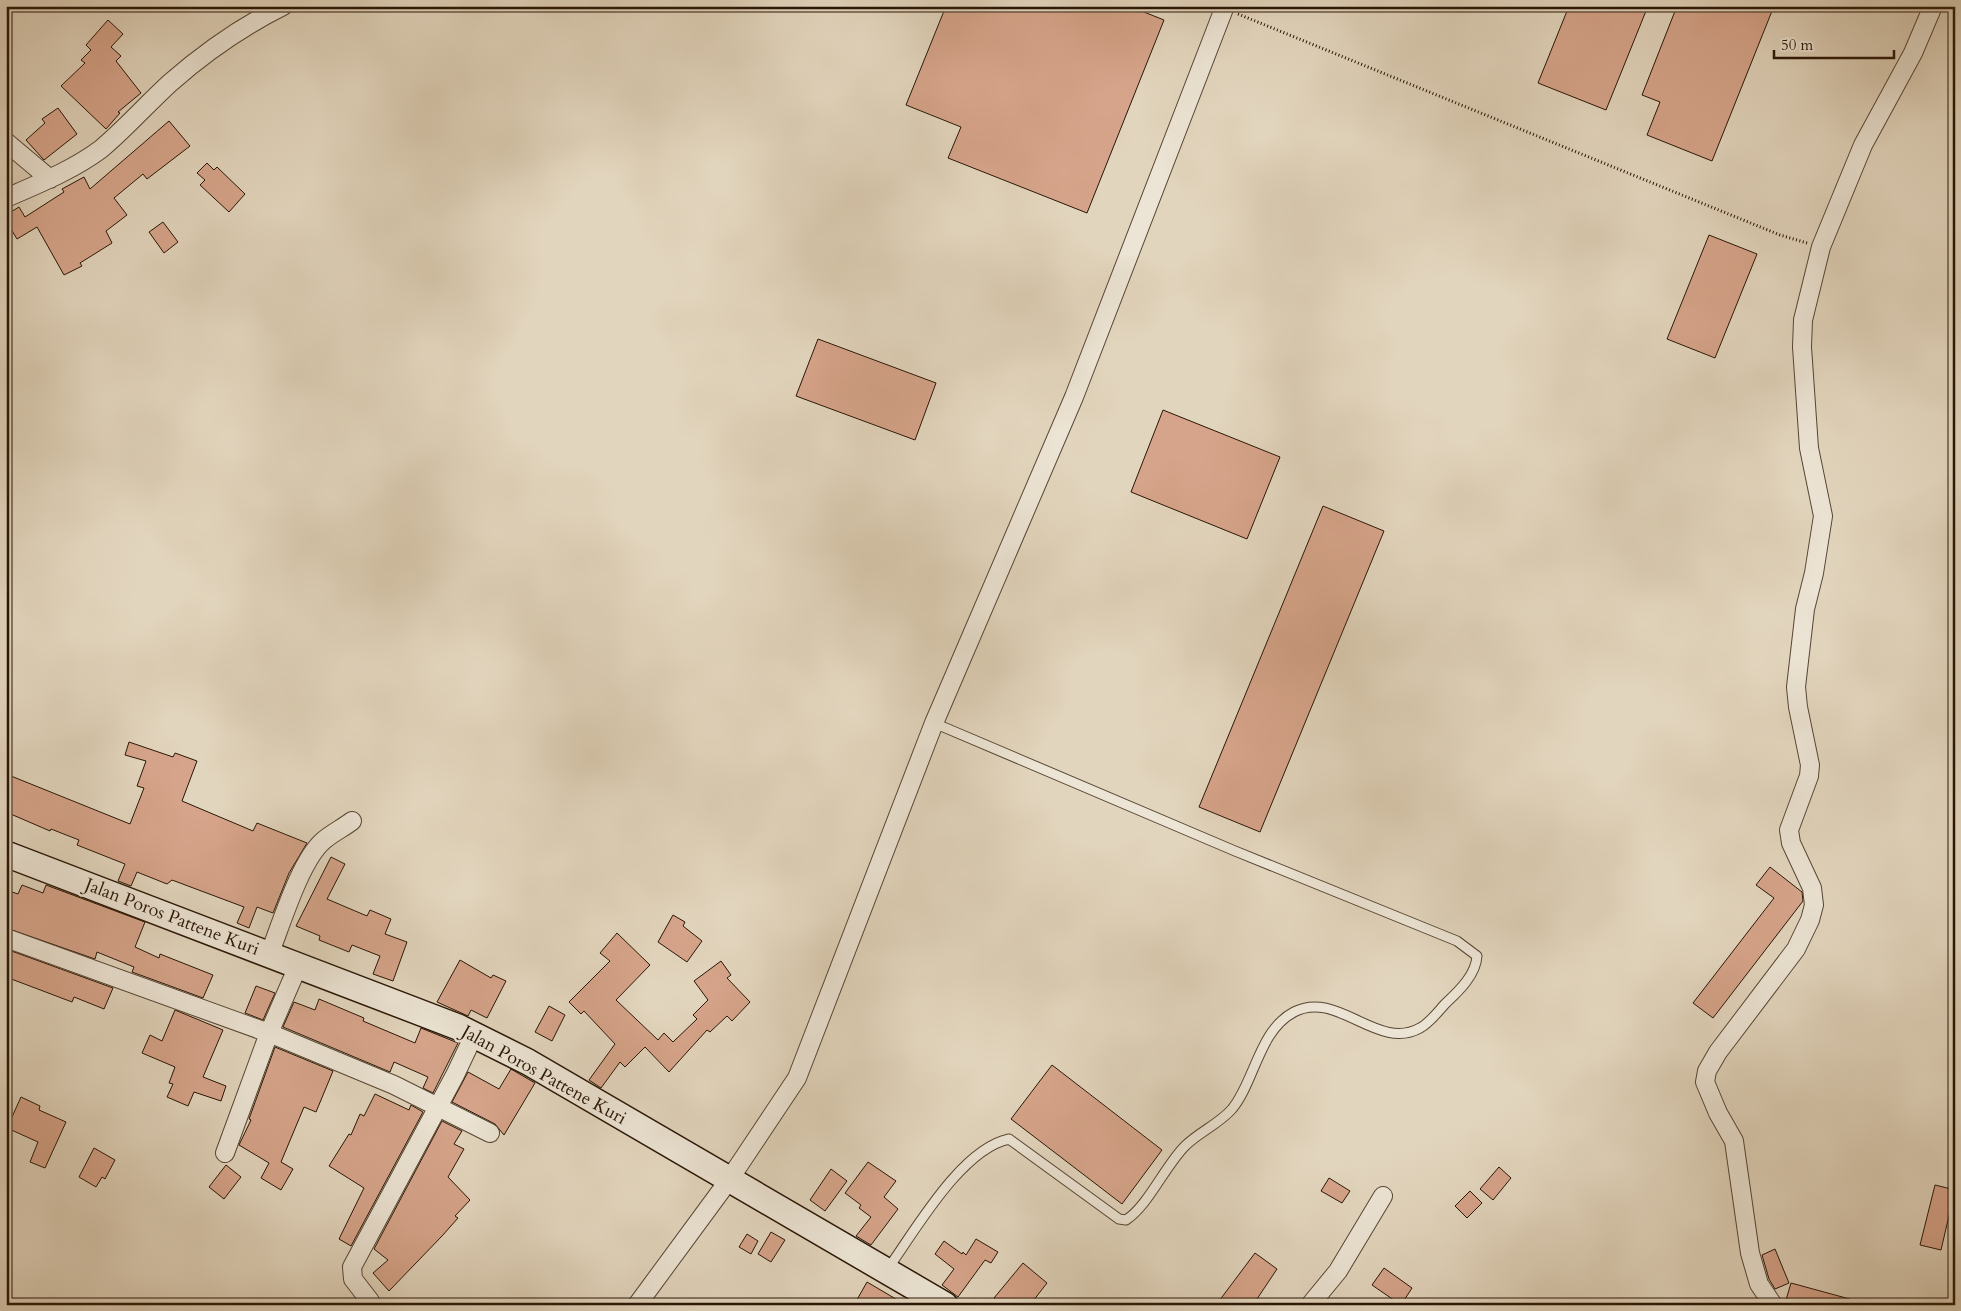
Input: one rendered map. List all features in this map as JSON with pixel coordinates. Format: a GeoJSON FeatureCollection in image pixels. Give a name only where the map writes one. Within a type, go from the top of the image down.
{"type":"FeatureCollection","features":[{"type":"Feature","properties":{"kind":"street"},"geometry":{"type":"LineString","coordinates":[[6,198],[50,179],[100,149],[172,82],[217,46],[283,6]]}},
{"type":"Feature","properties":{"kind":"street"},"geometry":{"type":"LineString","coordinates":[[1773,1305],[1758,1284],[1750,1253],[1742,1181],[1734,1141],[1711,1100],[1705,1082],[1707,1071],[1718,1052],[1796,949],[1810,920],[1814,905],[1812,888],[1791,843],[1789,830],[1809,770],[1796,687],[1805,609],[1814,573],[1823,516],[1809,448],[1802,347],[1803,320],[1821,247],[1864,145],[1913,53],[1933,6]]}},
{"type":"Feature","properties":{"kind":"street"},"geometry":{"type":"LineString","coordinates":[[637,1305],[729,1180],[797,1078],[934,722],[1074,397],[1225,7]]}},
{"type":"Feature","properties":{"kind":"street"},"geometry":{"type":"LineString","coordinates":[[6,142],[50,179]]}},
{"type":"Feature","properties":{"kind":"street"},"geometry":{"type":"LineString","coordinates":[[269,955],[301,874],[314,853],[322,842],[352,821]]}},
{"type":"Feature","properties":{"kind":"street","name":"Jalan Poros Pattene Kuri"},"geometry":{"type":"LineString","coordinates":[[6,854],[474,1035],[528,1062],[945,1305]]}},
{"type":"Feature","properties":{"kind":"street"},"geometry":{"type":"LineString","coordinates":[[6,938],[269,1034],[394,1085],[490,1133]]}},
{"type":"Feature","properties":{"kind":"street"},"geometry":{"type":"LineString","coordinates":[[225,1152],[269,1034],[298,966]]}},
{"type":"Feature","properties":{"kind":"street"},"geometry":{"type":"LineString","coordinates":[[370,1301],[353,1279],[352,1267],[474,1035]]}},
{"type":"Feature","properties":{"kind":"street"},"geometry":{"type":"LineString","coordinates":[[1310,1305],[1338,1271],[1384,1196]]}},
{"type":"Feature","properties":{"kind":"lane"},"geometry":{"type":"LineString","coordinates":[[886,1271],[950,1182],[966,1163],[1002,1140],[1009,1139],[1120,1219],[1126,1220],[1184,1147],[1233,1108],[1268,1039],[1281,1019],[1296,1010],[1315,1007],[1350,1015],[1371,1027],[1391,1033],[1408,1034],[1421,1028],[1457,993],[1476,967],[1477,956],[1457,941],[1235,850],[934,722]]}},
{"type":"Feature","properties":{"kind":"path"},"geometry":{"type":"LineString","coordinates":[[1225,7],[1780,235],[1821,247]]}},
{"type":"Feature","properties":{"kind":"water"},"geometry":{"type":"Polygon","coordinates":[[[6,1299],[227,1303],[231,1305],[6,1305],[6,1299]]]}},
{"type":"Feature","properties":{"kind":"building"},"geometry":{"type":"Polygon","coordinates":[[[946,6],[1129,6],[1164,20],[1087,213],[948,158],[961,127],[906,105],[946,6]]]}},
{"type":"Feature","properties":{"kind":"building"},"geometry":{"type":"Polygon","coordinates":[[[1569,6],[1648,6],[1606,110],[1538,83],[1569,6]]]}},
{"type":"Feature","properties":{"kind":"building"},"geometry":{"type":"Polygon","coordinates":[[[1677,6],[1774,6],[1712,161],[1647,135],[1660,102],[1642,95],[1677,6]]]}},
{"type":"Feature","properties":{"kind":"building"},"geometry":{"type":"Polygon","coordinates":[[[108,20],[123,34],[111,47],[121,56],[116,61],[141,93],[118,112],[120,113],[106,129],[61,86],[85,63],[81,60],[91,50],[86,45],[108,20]]]}},
{"type":"Feature","properties":{"kind":"building"},"geometry":{"type":"Polygon","coordinates":[[[58,108],[77,134],[44,160],[26,140],[45,123],[42,119],[58,108]]]}},
{"type":"Feature","properties":{"kind":"building"},"geometry":{"type":"Polygon","coordinates":[[[169,121],[190,146],[147,179],[143,174],[114,198],[127,215],[106,231],[112,243],[80,263],[82,266],[64,275],[37,227],[17,239],[6,221],[6,215],[19,207],[25,217],[64,192],[62,189],[84,177],[90,189],[169,121]]]}},
{"type":"Feature","properties":{"kind":"building"},"geometry":{"type":"Polygon","coordinates":[[[207,163],[214,170],[217,167],[245,194],[229,212],[200,185],[205,180],[197,173],[207,163]]]}},
{"type":"Feature","properties":{"kind":"building"},"geometry":{"type":"Polygon","coordinates":[[[163,222],[178,242],[164,253],[149,232],[163,222]]]}},
{"type":"Feature","properties":{"kind":"building"},"geometry":{"type":"Polygon","coordinates":[[[1709,235],[1757,254],[1715,358],[1667,339],[1709,235]]]}},
{"type":"Feature","properties":{"kind":"building"},"geometry":{"type":"Polygon","coordinates":[[[818,339],[936,383],[915,440],[796,396],[818,339]]]}},
{"type":"Feature","properties":{"kind":"building"},"geometry":{"type":"Polygon","coordinates":[[[1163,410],[1280,457],[1247,539],[1131,492],[1163,410]]]}},
{"type":"Feature","properties":{"kind":"building"},"geometry":{"type":"Polygon","coordinates":[[[1323,506],[1384,531],[1260,832],[1199,807],[1323,506]]]}},
{"type":"Feature","properties":{"kind":"building"},"geometry":{"type":"Polygon","coordinates":[[[129,742],[173,757],[175,753],[197,761],[182,801],[253,831],[257,823],[307,843],[289,873],[273,913],[257,907],[249,928],[237,923],[244,907],[172,880],[167,884],[137,872],[131,886],[118,881],[125,864],[77,845],[79,840],[51,829],[50,831],[6,812],[6,774],[130,824],[144,788],[137,786],[146,761],[125,755],[129,742]]]}},
{"type":"Feature","properties":{"kind":"building"},"geometry":{"type":"Polygon","coordinates":[[[331,857],[345,864],[327,899],[367,916],[370,910],[391,919],[385,934],[407,942],[393,981],[373,974],[380,956],[352,945],[349,952],[319,940],[320,936],[296,926],[331,857]]]}},
{"type":"Feature","properties":{"kind":"building"},"geometry":{"type":"Polygon","coordinates":[[[1770,867],[1802,892],[1803,901],[1713,1018],[1693,1003],[1774,898],[1756,885],[1770,867]]]}},
{"type":"Feature","properties":{"kind":"building"},"geometry":{"type":"Polygon","coordinates":[[[22,885],[43,893],[46,885],[145,922],[135,947],[159,958],[160,954],[213,975],[203,998],[132,972],[134,967],[97,952],[95,959],[6,928],[6,890],[18,894],[22,885]]]}},
{"type":"Feature","properties":{"kind":"building"},"geometry":{"type":"Polygon","coordinates":[[[673,915],[685,922],[683,926],[702,941],[687,962],[658,942],[673,915]]]}},
{"type":"Feature","properties":{"kind":"building"},"geometry":{"type":"Polygon","coordinates":[[[617,933],[650,965],[616,1000],[658,1040],[664,1033],[673,1042],[697,1019],[693,1015],[708,1000],[694,981],[721,961],[731,975],[727,978],[750,1002],[732,1021],[727,1016],[710,1032],[707,1030],[669,1072],[645,1047],[625,1067],[620,1062],[601,1088],[589,1080],[615,1044],[584,1011],[581,1014],[569,1002],[610,961],[600,953],[617,933]]]}},
{"type":"Feature","properties":{"kind":"building"},"geometry":{"type":"Polygon","coordinates":[[[6,949],[113,988],[104,1009],[74,997],[72,1002],[6,977],[6,949]]]}},
{"type":"Feature","properties":{"kind":"building"},"geometry":{"type":"Polygon","coordinates":[[[460,960],[491,978],[493,975],[506,981],[487,1018],[471,1010],[468,1016],[437,1002],[460,960]]]}},
{"type":"Feature","properties":{"kind":"building"},"geometry":{"type":"Polygon","coordinates":[[[256,986],[275,993],[263,1020],[245,1013],[256,986]]]}},
{"type":"Feature","properties":{"kind":"building"},"geometry":{"type":"Polygon","coordinates":[[[319,999],[364,1018],[363,1021],[415,1043],[421,1028],[458,1043],[433,1093],[423,1088],[428,1077],[394,1062],[390,1072],[283,1027],[294,1002],[315,1010],[319,999]]]}},
{"type":"Feature","properties":{"kind":"building"},"geometry":{"type":"Polygon","coordinates":[[[549,1006],[565,1015],[552,1041],[535,1032],[549,1006]]]}},
{"type":"Feature","properties":{"kind":"building"},"geometry":{"type":"Polygon","coordinates":[[[175,1010],[223,1030],[203,1077],[226,1086],[221,1101],[194,1092],[188,1106],[167,1097],[173,1084],[169,1083],[175,1067],[142,1053],[150,1035],[162,1041],[175,1010]]]}},
{"type":"Feature","properties":{"kind":"building"},"geometry":{"type":"Polygon","coordinates":[[[275,1047],[333,1071],[316,1112],[304,1107],[281,1162],[293,1169],[281,1190],[261,1178],[269,1163],[239,1145],[251,1120],[249,1119],[275,1047]]]}},
{"type":"Feature","properties":{"kind":"building"},"geometry":{"type":"Polygon","coordinates":[[[1052,1065],[1162,1150],[1122,1204],[1011,1119],[1052,1065]]]}},
{"type":"Feature","properties":{"kind":"building"},"geometry":{"type":"Polygon","coordinates":[[[511,1069],[535,1083],[504,1135],[495,1124],[452,1102],[468,1072],[499,1089],[511,1069]]]}},
{"type":"Feature","properties":{"kind":"building"},"geometry":{"type":"Polygon","coordinates":[[[375,1094],[409,1110],[411,1105],[423,1112],[351,1246],[339,1239],[364,1188],[329,1166],[349,1134],[351,1135],[360,1114],[364,1116],[375,1094]]]}},
{"type":"Feature","properties":{"kind":"building"},"geometry":{"type":"Polygon","coordinates":[[[21,1097],[40,1106],[39,1110],[66,1122],[45,1168],[30,1162],[38,1142],[7,1128],[21,1097]]]}},
{"type":"Feature","properties":{"kind":"building"},"geometry":{"type":"Polygon","coordinates":[[[442,1121],[462,1131],[454,1144],[464,1149],[448,1177],[470,1200],[455,1216],[458,1218],[442,1236],[389,1291],[373,1273],[388,1260],[374,1249],[442,1121]]]}},
{"type":"Feature","properties":{"kind":"building"},"geometry":{"type":"Polygon","coordinates":[[[94,1148],[115,1160],[105,1179],[102,1177],[96,1187],[79,1177],[94,1148]]]}},
{"type":"Feature","properties":{"kind":"building"},"geometry":{"type":"Polygon","coordinates":[[[868,1162],[896,1181],[884,1197],[898,1209],[871,1245],[856,1236],[871,1217],[859,1208],[861,1205],[845,1193],[868,1162]]]}},
{"type":"Feature","properties":{"kind":"building"},"geometry":{"type":"Polygon","coordinates":[[[226,1165],[241,1177],[224,1199],[209,1187],[226,1165]]]}},
{"type":"Feature","properties":{"kind":"building"},"geometry":{"type":"Polygon","coordinates":[[[1499,1167],[1511,1178],[1493,1200],[1480,1189],[1499,1167]]]}},
{"type":"Feature","properties":{"kind":"building"},"geometry":{"type":"Polygon","coordinates":[[[831,1169],[847,1181],[825,1211],[810,1200],[831,1169]]]}},
{"type":"Feature","properties":{"kind":"building"},"geometry":{"type":"Polygon","coordinates":[[[1329,1178],[1350,1191],[1342,1203],[1321,1191],[1329,1178]]]}},
{"type":"Feature","properties":{"kind":"building"},"geometry":{"type":"Polygon","coordinates":[[[1935,1185],[1955,1190],[1941,1250],[1920,1245],[1935,1185]]]}},
{"type":"Feature","properties":{"kind":"building"},"geometry":{"type":"Polygon","coordinates":[[[1470,1191],[1482,1203],[1467,1218],[1455,1206],[1470,1191]]]}},
{"type":"Feature","properties":{"kind":"building"},"geometry":{"type":"Polygon","coordinates":[[[771,1232],[785,1240],[771,1262],[758,1254],[771,1232]]]}},
{"type":"Feature","properties":{"kind":"building"},"geometry":{"type":"Polygon","coordinates":[[[747,1234],[758,1241],[751,1254],[739,1247],[747,1234]]]}},
{"type":"Feature","properties":{"kind":"building"},"geometry":{"type":"Polygon","coordinates":[[[976,1239],[998,1252],[991,1263],[985,1260],[958,1297],[942,1285],[954,1269],[935,1254],[944,1241],[966,1255],[976,1239]]]}},
{"type":"Feature","properties":{"kind":"building"},"geometry":{"type":"Polygon","coordinates":[[[1775,1249],[1789,1283],[1775,1289],[1769,1279],[1762,1255],[1775,1249]]]}},
{"type":"Feature","properties":{"kind":"building"},"geometry":{"type":"Polygon","coordinates":[[[1255,1253],[1277,1269],[1253,1305],[1216,1305],[1255,1253]]]}},
{"type":"Feature","properties":{"kind":"building"},"geometry":{"type":"Polygon","coordinates":[[[1023,1263],[1047,1283],[1030,1305],[1002,1305],[994,1298],[1023,1263]]]}},
{"type":"Feature","properties":{"kind":"building"},"geometry":{"type":"Polygon","coordinates":[[[1384,1268],[1412,1288],[1401,1305],[1372,1285],[1384,1268]]]}},
{"type":"Feature","properties":{"kind":"building"},"geometry":{"type":"Polygon","coordinates":[[[867,1282],[906,1305],[854,1305],[867,1282]]]}},
{"type":"Feature","properties":{"kind":"building"},"geometry":{"type":"Polygon","coordinates":[[[1791,1283],[1857,1301],[1857,1305],[1803,1305],[1786,1300],[1791,1283]]]}}]}
